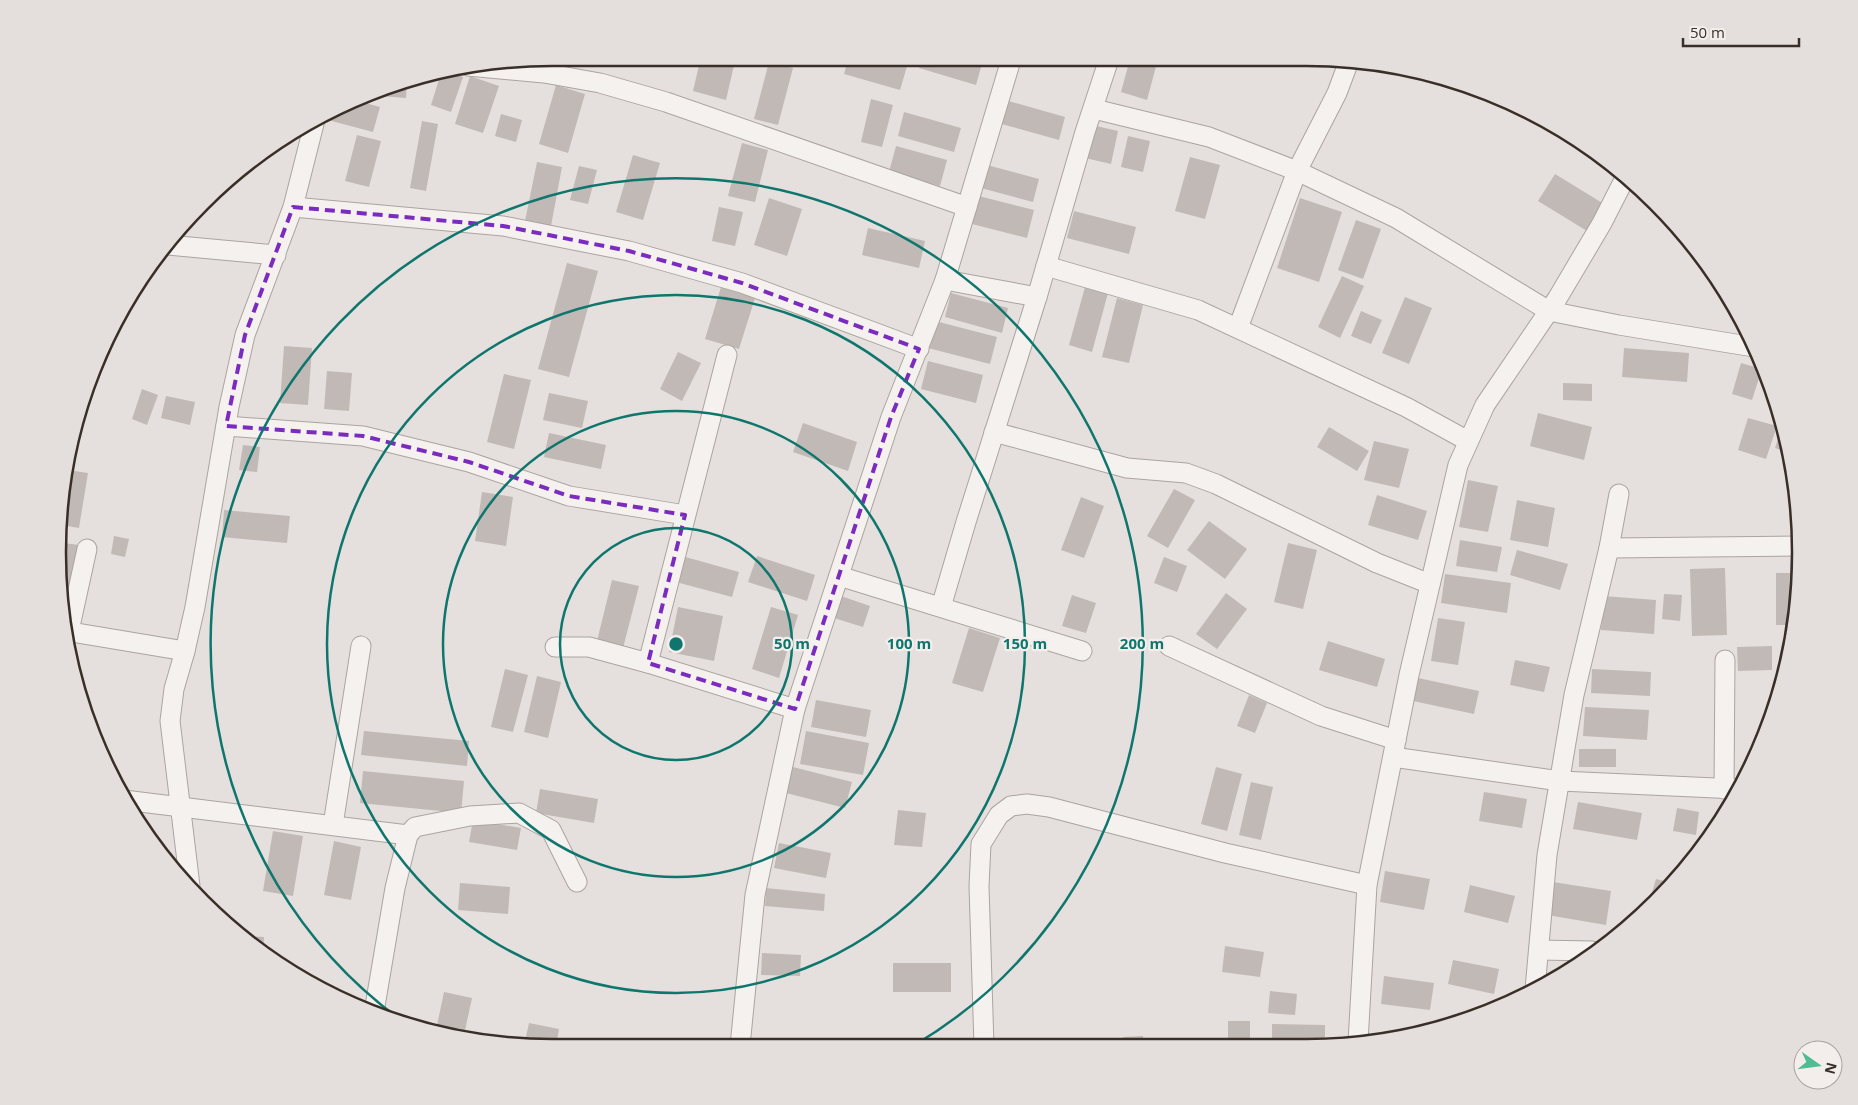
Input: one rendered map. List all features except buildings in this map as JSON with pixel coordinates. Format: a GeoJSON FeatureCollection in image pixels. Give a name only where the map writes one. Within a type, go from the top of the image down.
{"type":"FeatureCollection","features":[{"type":"Feature","properties":{"kind":"street"},"geometry":{"type":"LineString","coordinates":[[741,1039],[755,895],[795,709],[891,417],[945,280],[1009,66]]}},
{"type":"Feature","properties":{"kind":"street"},"geometry":{"type":"LineString","coordinates":[[941,607],[1037,297],[1082,142],[1107,66]]}},
{"type":"Feature","properties":{"kind":"street"},"geometry":{"type":"LineString","coordinates":[[1238,328],[1297,171],[1337,93],[1346,68]]}},
{"type":"Feature","properties":{"kind":"street"},"geometry":{"type":"LineString","coordinates":[[500,69],[544,73],[600,83],[666,102],[967,207]]}},
{"type":"Feature","properties":{"kind":"street"},"geometry":{"type":"LineString","coordinates":[[1094,109],[1209,138],[1297,171],[1396,218],[1549,311],[1619,325],[1746,346]]}},
{"type":"Feature","properties":{"kind":"street"},"geometry":{"type":"LineString","coordinates":[[189,875],[170,721],[174,689],[186,651],[202,573],[226,426],[245,335],[293,207],[313,129]]}},
{"type":"Feature","properties":{"kind":"street"},"geometry":{"type":"LineString","coordinates":[[1358,1036],[1367,885],[1409,675],[1458,465],[1486,405],[1549,311],[1602,223],[1623,184]]}},
{"type":"Feature","properties":{"kind":"street"},"geometry":{"type":"LineString","coordinates":[[293,207],[503,226],[629,251],[742,283],[919,349]]}},
{"type":"Feature","properties":{"kind":"street"},"geometry":{"type":"LineString","coordinates":[[176,246],[276,254]]}},
{"type":"Feature","properties":{"kind":"street"},"geometry":{"type":"LineString","coordinates":[[1046,266],[1198,310],[1406,407],[1468,441]]}},
{"type":"Feature","properties":{"kind":"street"},"geometry":{"type":"LineString","coordinates":[[945,280],[1037,297]]}},
{"type":"Feature","properties":{"kind":"street"},"geometry":{"type":"LineString","coordinates":[[648,663],[727,354]]}},
{"type":"Feature","properties":{"kind":"street"},"geometry":{"type":"LineString","coordinates":[[226,426],[363,436],[469,462],[569,496],[685,515]]}},
{"type":"Feature","properties":{"kind":"street"},"geometry":{"type":"LineString","coordinates":[[994,432],[1127,468],[1186,472],[1216,484],[1377,563],[1430,584]]}},
{"type":"Feature","properties":{"kind":"street"},"geometry":{"type":"LineString","coordinates":[[1536,981],[1547,855],[1574,695],[1609,548],[1619,494]]}},
{"type":"Feature","properties":{"kind":"street"},"geometry":{"type":"LineString","coordinates":[[1609,548],[1792,546]]}},
{"type":"Feature","properties":{"kind":"street"},"geometry":{"type":"LineString","coordinates":[[70,618],[87,549]]}},
{"type":"Feature","properties":{"kind":"street"},"geometry":{"type":"LineString","coordinates":[[839,576],[1082,651]]}},
{"type":"Feature","properties":{"kind":"street"},"geometry":{"type":"LineString","coordinates":[[73,632],[186,651]]}},
{"type":"Feature","properties":{"kind":"street"},"geometry":{"type":"LineString","coordinates":[[332,825],[361,646]]}},
{"type":"Feature","properties":{"kind":"street"},"geometry":{"type":"LineString","coordinates":[[1169,646],[1394,748],[1560,781],[1731,789]]}},
{"type":"Feature","properties":{"kind":"street"},"geometry":{"type":"LineString","coordinates":[[555,647],[589,647],[648,663],[795,709]]}},
{"type":"Feature","properties":{"kind":"street"},"geometry":{"type":"LineString","coordinates":[[1725,660],[1731,789]]}},
{"type":"Feature","properties":{"kind":"street"},"geometry":{"type":"LineString","coordinates":[[134,801],[408,835]]}},
{"type":"Feature","properties":{"kind":"street"},"geometry":{"type":"LineString","coordinates":[[984,1039],[979,886],[981,844],[999,815],[1011,806],[1027,804],[1049,807],[1225,853],[1367,885]]}},
{"type":"Feature","properties":{"kind":"street"},"geometry":{"type":"LineString","coordinates":[[375,1005],[395,888],[408,835],[415,828],[444,820],[496,813],[520,813],[552,830],[577,882]]}},
{"type":"Feature","properties":{"kind":"street"},"geometry":{"type":"LineString","coordinates":[[1538,950],[1584,951]]}},
{"type":"Feature","properties":{"kind":"highlighted area"},"geometry":{"type":"Polygon","coordinates":[[[293,207],[503,226],[629,251],[742,283],[919,349],[891,417],[795,709],[648,663],[685,515],[569,496],[469,462],[363,436],[226,426],[245,335],[293,207]]]}}]}
